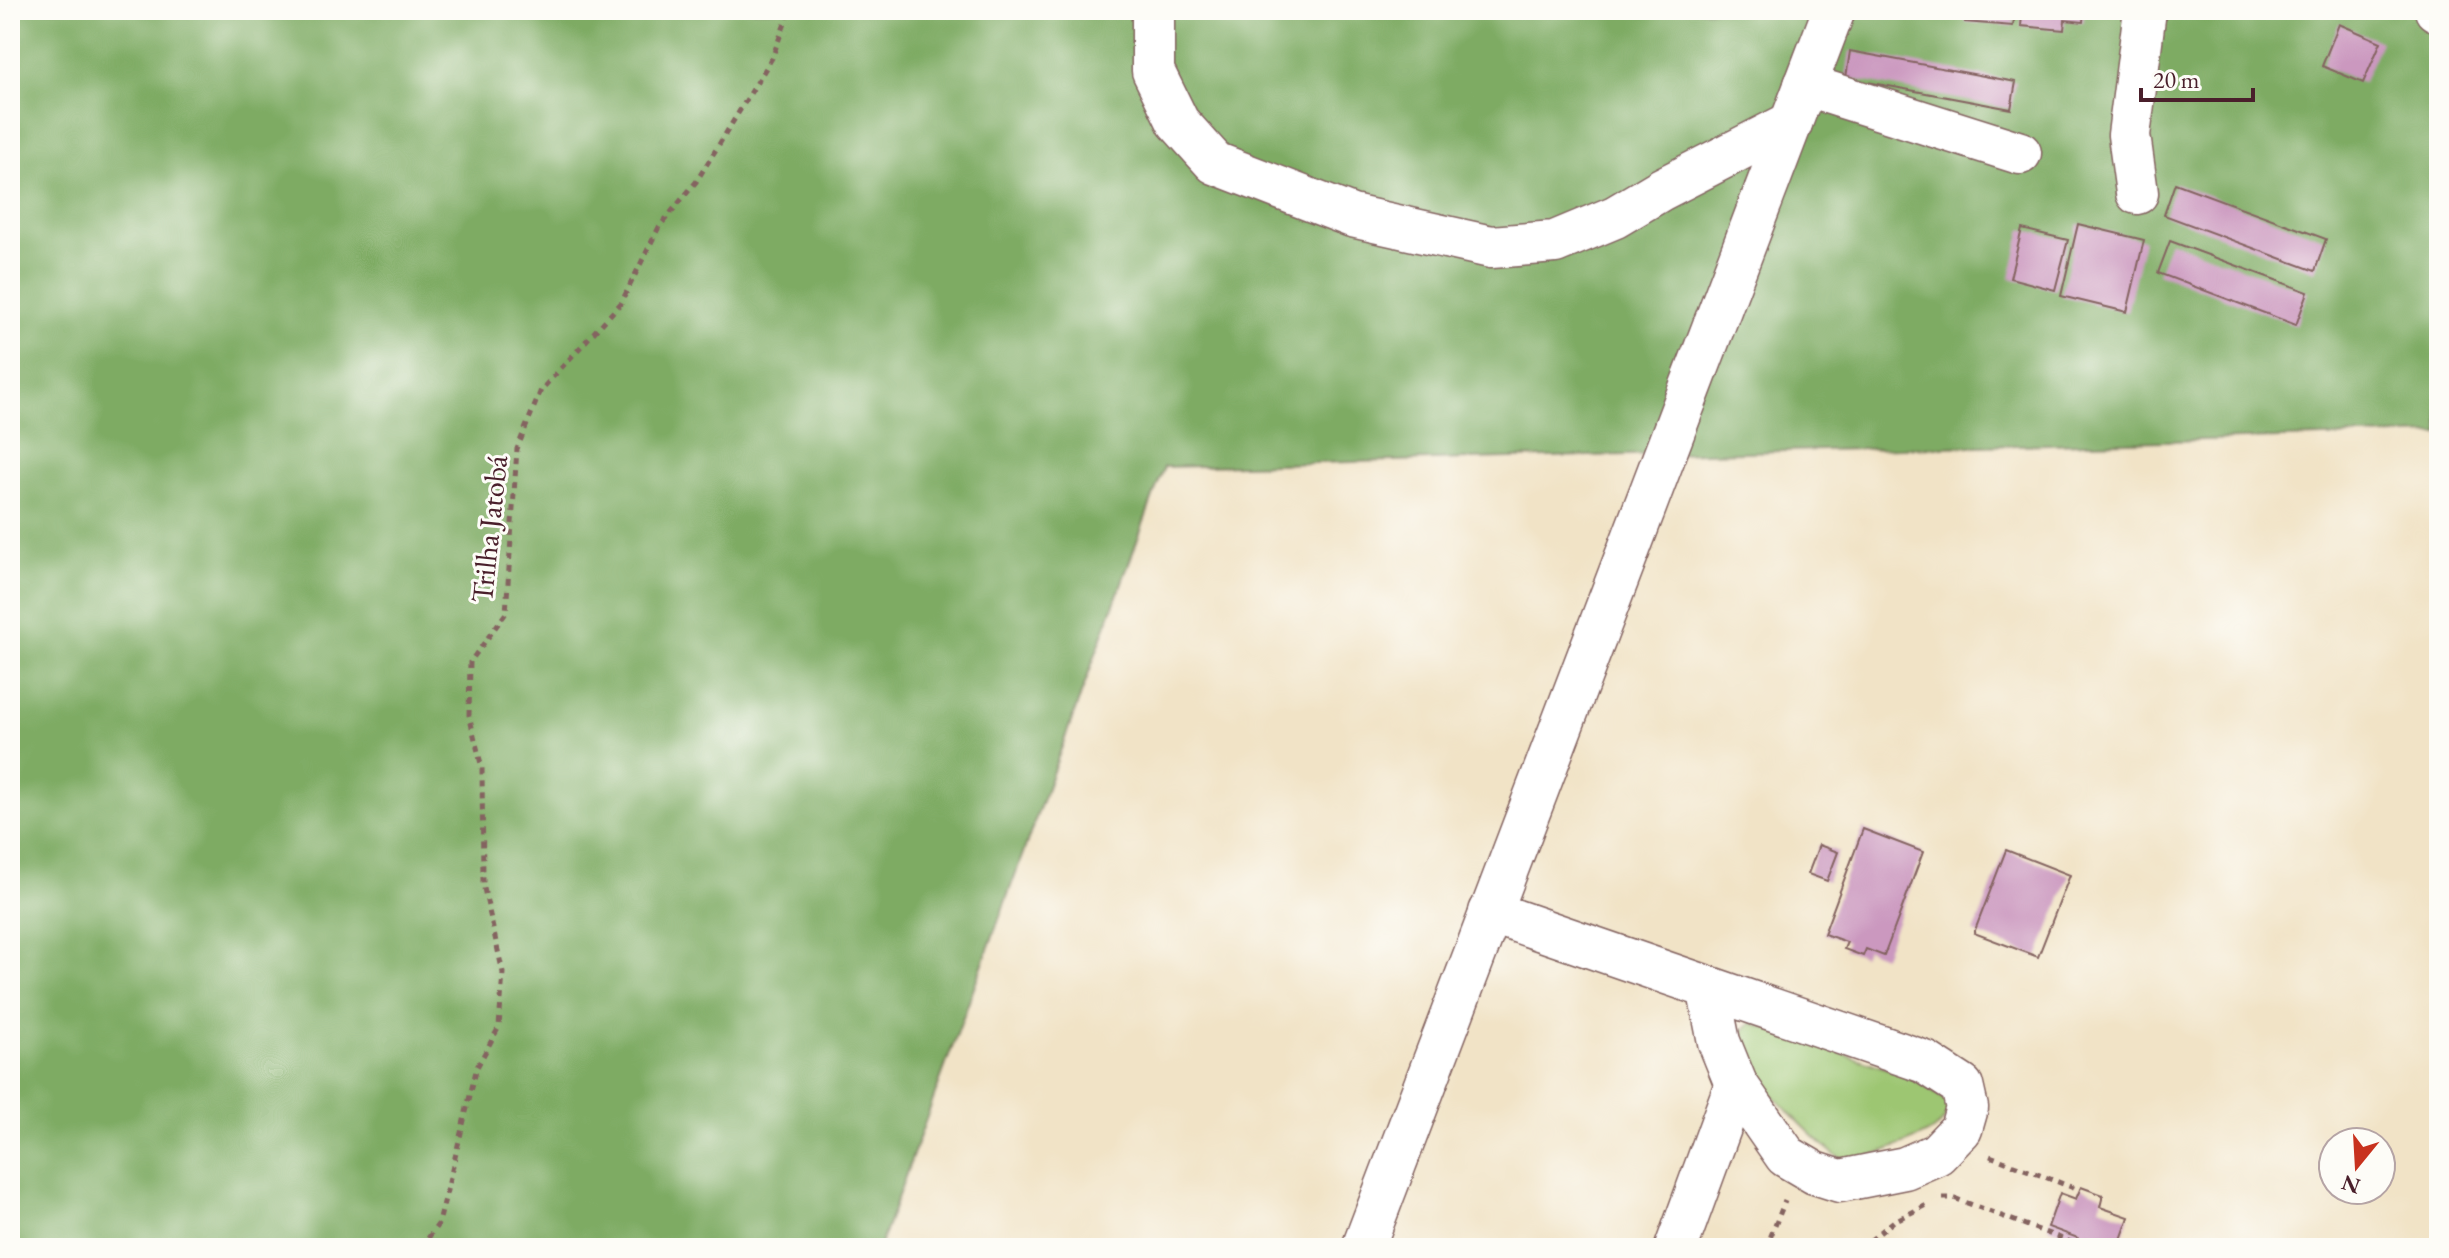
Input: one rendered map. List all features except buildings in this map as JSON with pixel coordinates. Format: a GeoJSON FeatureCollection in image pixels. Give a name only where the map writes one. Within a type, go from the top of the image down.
{"type":"FeatureCollection","features":[{"type":"Feature","properties":{"kind":"lane"},"geometry":{"type":"LineString","coordinates":[[1153,10],[1153,71],[1178,122],[1215,163],[1352,216],[1491,247],[1555,242],[1615,217],[1662,189],[1791,123]]}},
{"type":"Feature","properties":{"kind":"lane"},"geometry":{"type":"LineString","coordinates":[[1363,1248],[1834,10]]}},
{"type":"Feature","properties":{"kind":"lane"},"geometry":{"type":"LineString","coordinates":[[2137,193],[2129,135],[2145,10]]}},
{"type":"Feature","properties":{"kind":"lane"},"geometry":{"type":"LineString","coordinates":[[1805,85],[2020,153]]}},
{"type":"Feature","properties":{"kind":"lane"},"geometry":{"type":"LineString","coordinates":[[1490,912],[1708,987],[1925,1062],[1962,1086],[1967,1108],[1961,1129],[1937,1154],[1905,1168],[1840,1181],[1815,1173],[1786,1156],[1736,1084],[1719,1042],[1708,987]]}},
{"type":"Feature","properties":{"kind":"lane"},"geometry":{"type":"LineString","coordinates":[[1676,1248],[1736,1084]]}},
{"type":"Feature","properties":{"kind":"path","name":"Trilha Jatobá"},"geometry":{"type":"LineString","coordinates":[[421,1248],[439,1223],[477,1067],[499,1027],[503,973],[483,884],[482,768],[469,715],[470,662],[506,613],[517,449],[541,390],[621,303],[659,227],[696,182],[772,58],[790,10]]}},
{"type":"Feature","properties":{"kind":"path"},"geometry":{"type":"LineString","coordinates":[[1951,1139],[2079,1190]]}},
{"type":"Feature","properties":{"kind":"path"},"geometry":{"type":"LineString","coordinates":[[1766,1248],[1800,1164]]}},
{"type":"Feature","properties":{"kind":"path"},"geometry":{"type":"LineString","coordinates":[[1861,1248],[1894,1221],[1947,1196],[2076,1244]]}},
{"type":"Feature","properties":{"kind":"green space"},"geometry":{"type":"Polygon","coordinates":[[[10,10],[2439,10],[2439,434],[1164,467],[879,1248],[10,1248],[10,10]]]}},
{"type":"Feature","properties":{"kind":"green space"},"geometry":{"type":"Polygon","coordinates":[[[1752,1023],[1909,1076],[1948,1102],[1945,1117],[1936,1128],[1904,1144],[1876,1154],[1843,1159],[1808,1131],[1747,1064],[1739,1040],[1752,1023]]]}}]}
